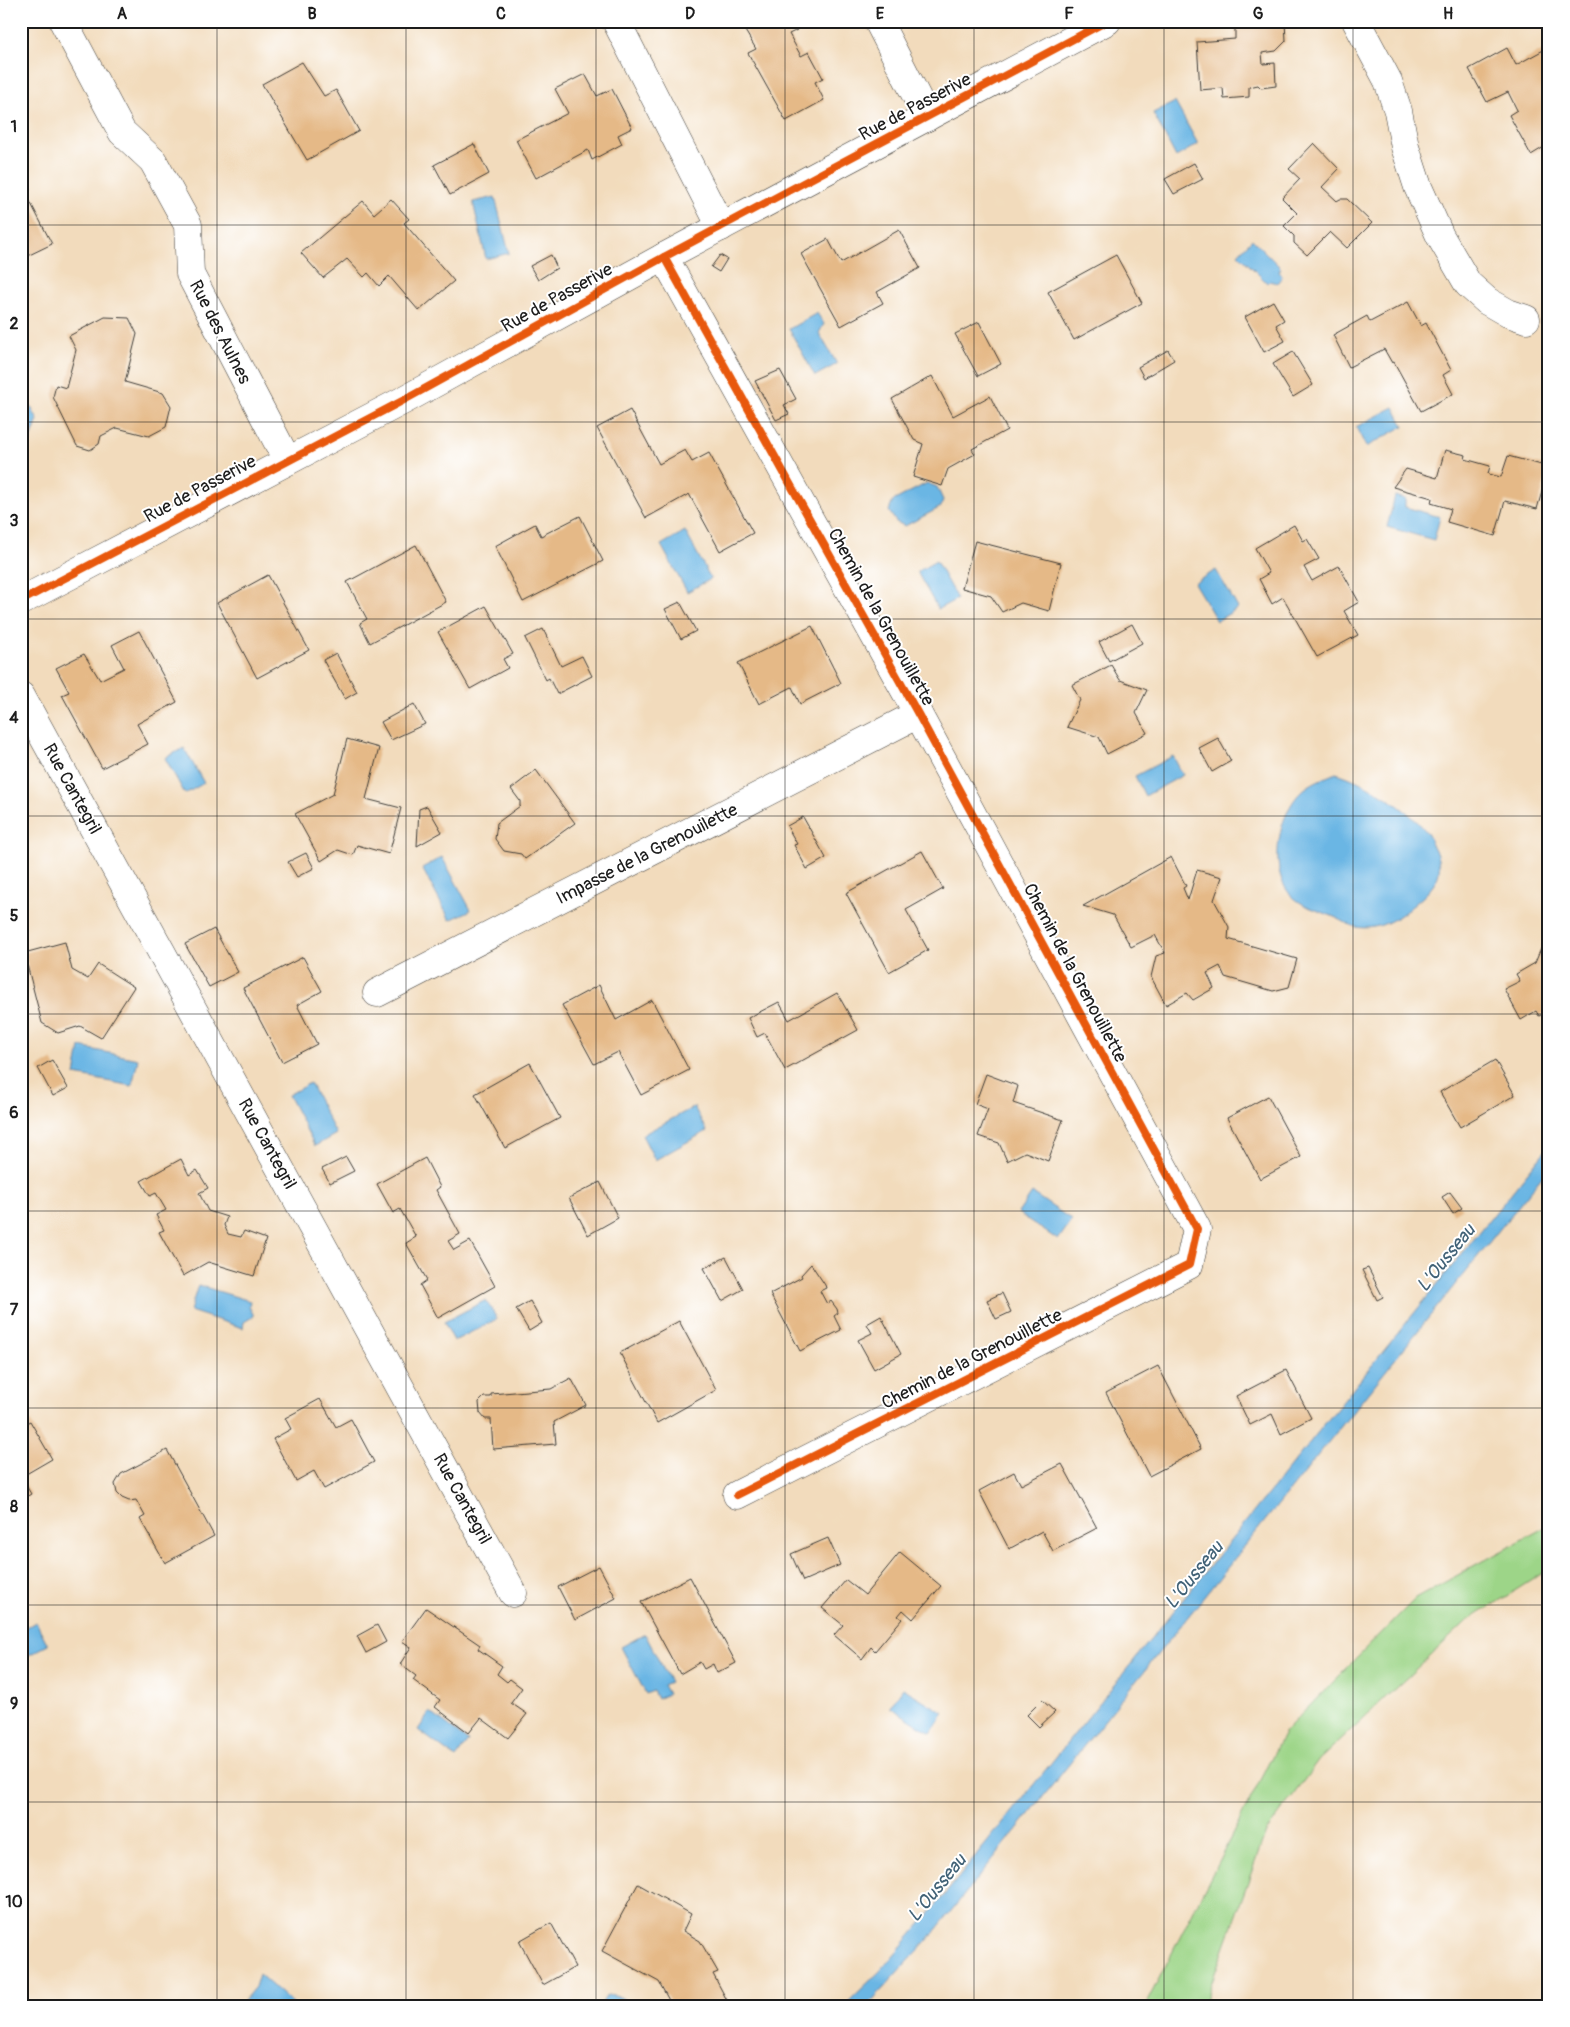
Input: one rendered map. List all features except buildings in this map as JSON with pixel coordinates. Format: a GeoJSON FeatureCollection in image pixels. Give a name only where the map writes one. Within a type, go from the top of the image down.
{"type":"FeatureCollection","features":[{"type":"Feature","properties":{"kind":"street","name":"Rue des Aulnes"},"geometry":{"type":"LineString","coordinates":[[63,21],[122,132],[153,161],[188,225],[190,274],[287,460]]}},
{"type":"Feature","properties":{"kind":"street"},"geometry":{"type":"LineString","coordinates":[[616,21],[721,227]]}},
{"type":"Feature","properties":{"kind":"street"},"geometry":{"type":"LineString","coordinates":[[878,21],[928,118]]}},
{"type":"Feature","properties":{"kind":"street","name":"Rue de Passerive"},"geometry":{"type":"LineString","coordinates":[[21,600],[406,399],[664,257],[1107,21]]}},
{"type":"Feature","properties":{"kind":"street"},"geometry":{"type":"LineString","coordinates":[[1356,21],[1388,81],[1398,112],[1405,147],[1418,186],[1440,236],[1468,284],[1487,301],[1508,313],[1526,319]]}},
{"type":"Feature","properties":{"kind":"street","name":"Chemin de la Grenouillette"},"geometry":{"type":"LineString","coordinates":[[664,257],[918,714],[1196,1229],[1189,1265],[738,1495]]}},
{"type":"Feature","properties":{"kind":"street","name":"Rue Cantegril"},"geometry":{"type":"LineString","coordinates":[[21,696],[513,1593]]}},
{"type":"Feature","properties":{"kind":"street","name":"Impasse de la Grenouilette"},"geometry":{"type":"LineString","coordinates":[[377,993],[918,714]]}},
{"type":"Feature","properties":{"kind":"green space"},"geometry":{"type":"Polygon","coordinates":[[[1549,1525],[1549,1569],[1466,1622],[1319,1760],[1266,1832],[1203,2006],[1145,2006],[1285,1731],[1416,1598],[1549,1525]]]}},
{"type":"Feature","properties":{"kind":"water"},"geometry":{"type":"Polygon","coordinates":[[[1175,102],[1198,144],[1176,157],[1153,113],[1175,102]]]}},
{"type":"Feature","properties":{"kind":"water"},"geometry":{"type":"Polygon","coordinates":[[[495,197],[509,253],[486,259],[473,202],[495,197]]]}},
{"type":"Feature","properties":{"kind":"water"},"geometry":{"type":"Polygon","coordinates":[[[1252,239],[1281,268],[1279,271],[1282,277],[1277,283],[1269,281],[1267,283],[1238,254],[1252,239]]]}},
{"type":"Feature","properties":{"kind":"water"},"geometry":{"type":"Polygon","coordinates":[[[817,313],[824,324],[819,333],[837,364],[815,376],[789,329],[817,313]]]}},
{"type":"Feature","properties":{"kind":"water"},"geometry":{"type":"Polygon","coordinates":[[[28,402],[38,420],[28,447],[21,444],[21,406],[28,402]]]}},
{"type":"Feature","properties":{"kind":"water"},"geometry":{"type":"Polygon","coordinates":[[[1394,407],[1404,426],[1366,447],[1356,427],[1394,407]]]}},
{"type":"Feature","properties":{"kind":"water"},"geometry":{"type":"Polygon","coordinates":[[[927,483],[937,487],[943,500],[941,507],[905,526],[896,522],[889,511],[893,501],[927,483]]]}},
{"type":"Feature","properties":{"kind":"water"},"geometry":{"type":"Polygon","coordinates":[[[1395,496],[1405,499],[1405,507],[1440,517],[1434,540],[1387,527],[1395,496]]]}},
{"type":"Feature","properties":{"kind":"water"},"geometry":{"type":"Polygon","coordinates":[[[685,531],[711,579],[687,592],[661,545],[685,531]]]}},
{"type":"Feature","properties":{"kind":"water"},"geometry":{"type":"Polygon","coordinates":[[[936,561],[957,599],[938,609],[917,572],[936,561]]]}},
{"type":"Feature","properties":{"kind":"water"},"geometry":{"type":"Polygon","coordinates":[[[1216,570],[1238,608],[1217,621],[1194,583],[1216,570]]]}},
{"type":"Feature","properties":{"kind":"water"},"geometry":{"type":"Polygon","coordinates":[[[184,748],[204,783],[185,794],[165,758],[184,748]]]}},
{"type":"Feature","properties":{"kind":"water"},"geometry":{"type":"Polygon","coordinates":[[[1173,756],[1183,775],[1145,796],[1135,776],[1173,756]]]}},
{"type":"Feature","properties":{"kind":"water"},"geometry":{"type":"Polygon","coordinates":[[[1336,773],[1372,789],[1410,815],[1427,833],[1437,856],[1439,873],[1430,889],[1399,916],[1379,926],[1356,927],[1303,904],[1289,893],[1279,869],[1279,840],[1282,826],[1294,800],[1310,785],[1336,773]]]}},
{"type":"Feature","properties":{"kind":"water"},"geometry":{"type":"Polygon","coordinates":[[[442,857],[471,910],[450,920],[422,868],[442,857]]]}},
{"type":"Feature","properties":{"kind":"water"},"geometry":{"type":"Polygon","coordinates":[[[80,1047],[138,1059],[132,1086],[75,1075],[80,1047]]]}},
{"type":"Feature","properties":{"kind":"water"},"geometry":{"type":"Polygon","coordinates":[[[310,1083],[336,1134],[315,1146],[288,1095],[310,1083]]]}},
{"type":"Feature","properties":{"kind":"water"},"geometry":{"type":"Polygon","coordinates":[[[694,1107],[707,1131],[655,1160],[642,1135],[694,1107]]]}},
{"type":"Feature","properties":{"kind":"water"},"geometry":{"type":"Polygon","coordinates":[[[1549,1146],[1549,1168],[927,1941],[867,2006],[844,2006],[880,1971],[934,1908],[1549,1146]]]}},
{"type":"Feature","properties":{"kind":"water"},"geometry":{"type":"Polygon","coordinates":[[[1032,1193],[1072,1220],[1058,1240],[1018,1213],[1032,1193]]]}},
{"type":"Feature","properties":{"kind":"water"},"geometry":{"type":"Polygon","coordinates":[[[198,1285],[250,1301],[249,1306],[254,1316],[244,1322],[243,1328],[190,1311],[198,1285]]]}},
{"type":"Feature","properties":{"kind":"water"},"geometry":{"type":"Polygon","coordinates":[[[486,1300],[497,1319],[454,1341],[444,1322],[486,1300]]]}},
{"type":"Feature","properties":{"kind":"water"},"geometry":{"type":"Polygon","coordinates":[[[36,1622],[48,1645],[21,1659],[21,1630],[36,1622]]]}},
{"type":"Feature","properties":{"kind":"water"},"geometry":{"type":"Polygon","coordinates":[[[645,1634],[670,1682],[663,1685],[668,1694],[657,1699],[653,1691],[646,1694],[621,1647],[645,1634]]]}},
{"type":"Feature","properties":{"kind":"water"},"geometry":{"type":"Polygon","coordinates":[[[903,1688],[944,1713],[931,1733],[890,1707],[903,1688]]]}},
{"type":"Feature","properties":{"kind":"water"},"geometry":{"type":"Polygon","coordinates":[[[430,1712],[468,1741],[456,1758],[418,1730],[430,1712]]]}},
{"type":"Feature","properties":{"kind":"water"},"geometry":{"type":"Polygon","coordinates":[[[259,1974],[295,2006],[239,2006],[255,1987],[259,1974]]]}},
{"type":"Feature","properties":{"kind":"water"},"geometry":{"type":"Polygon","coordinates":[[[607,1995],[620,1997],[635,2006],[600,2006],[607,1995]]]}},
{"type":"Feature","properties":{"kind":"cycle path"},"geometry":{"type":"LineString","coordinates":[[21,601],[406,399],[664,257],[1107,21]]}},
{"type":"Feature","properties":{"kind":"cycle path"},"geometry":{"type":"LineString","coordinates":[[664,257],[918,714],[1197,1229],[1189,1265],[737,1495]]}},
{"type":"Feature","properties":{"kind":"water label","name":"L'Ousseau"},"geometry":{"type":"Point","coordinates":[1446,1258]}},
{"type":"Feature","properties":{"kind":"water label","name":"L'Ousseau"},"geometry":{"type":"Point","coordinates":[1194,1575]}},
{"type":"Feature","properties":{"kind":"water label","name":"L'Ousseau"},"geometry":{"type":"Point","coordinates":[937,1888]}}]}
